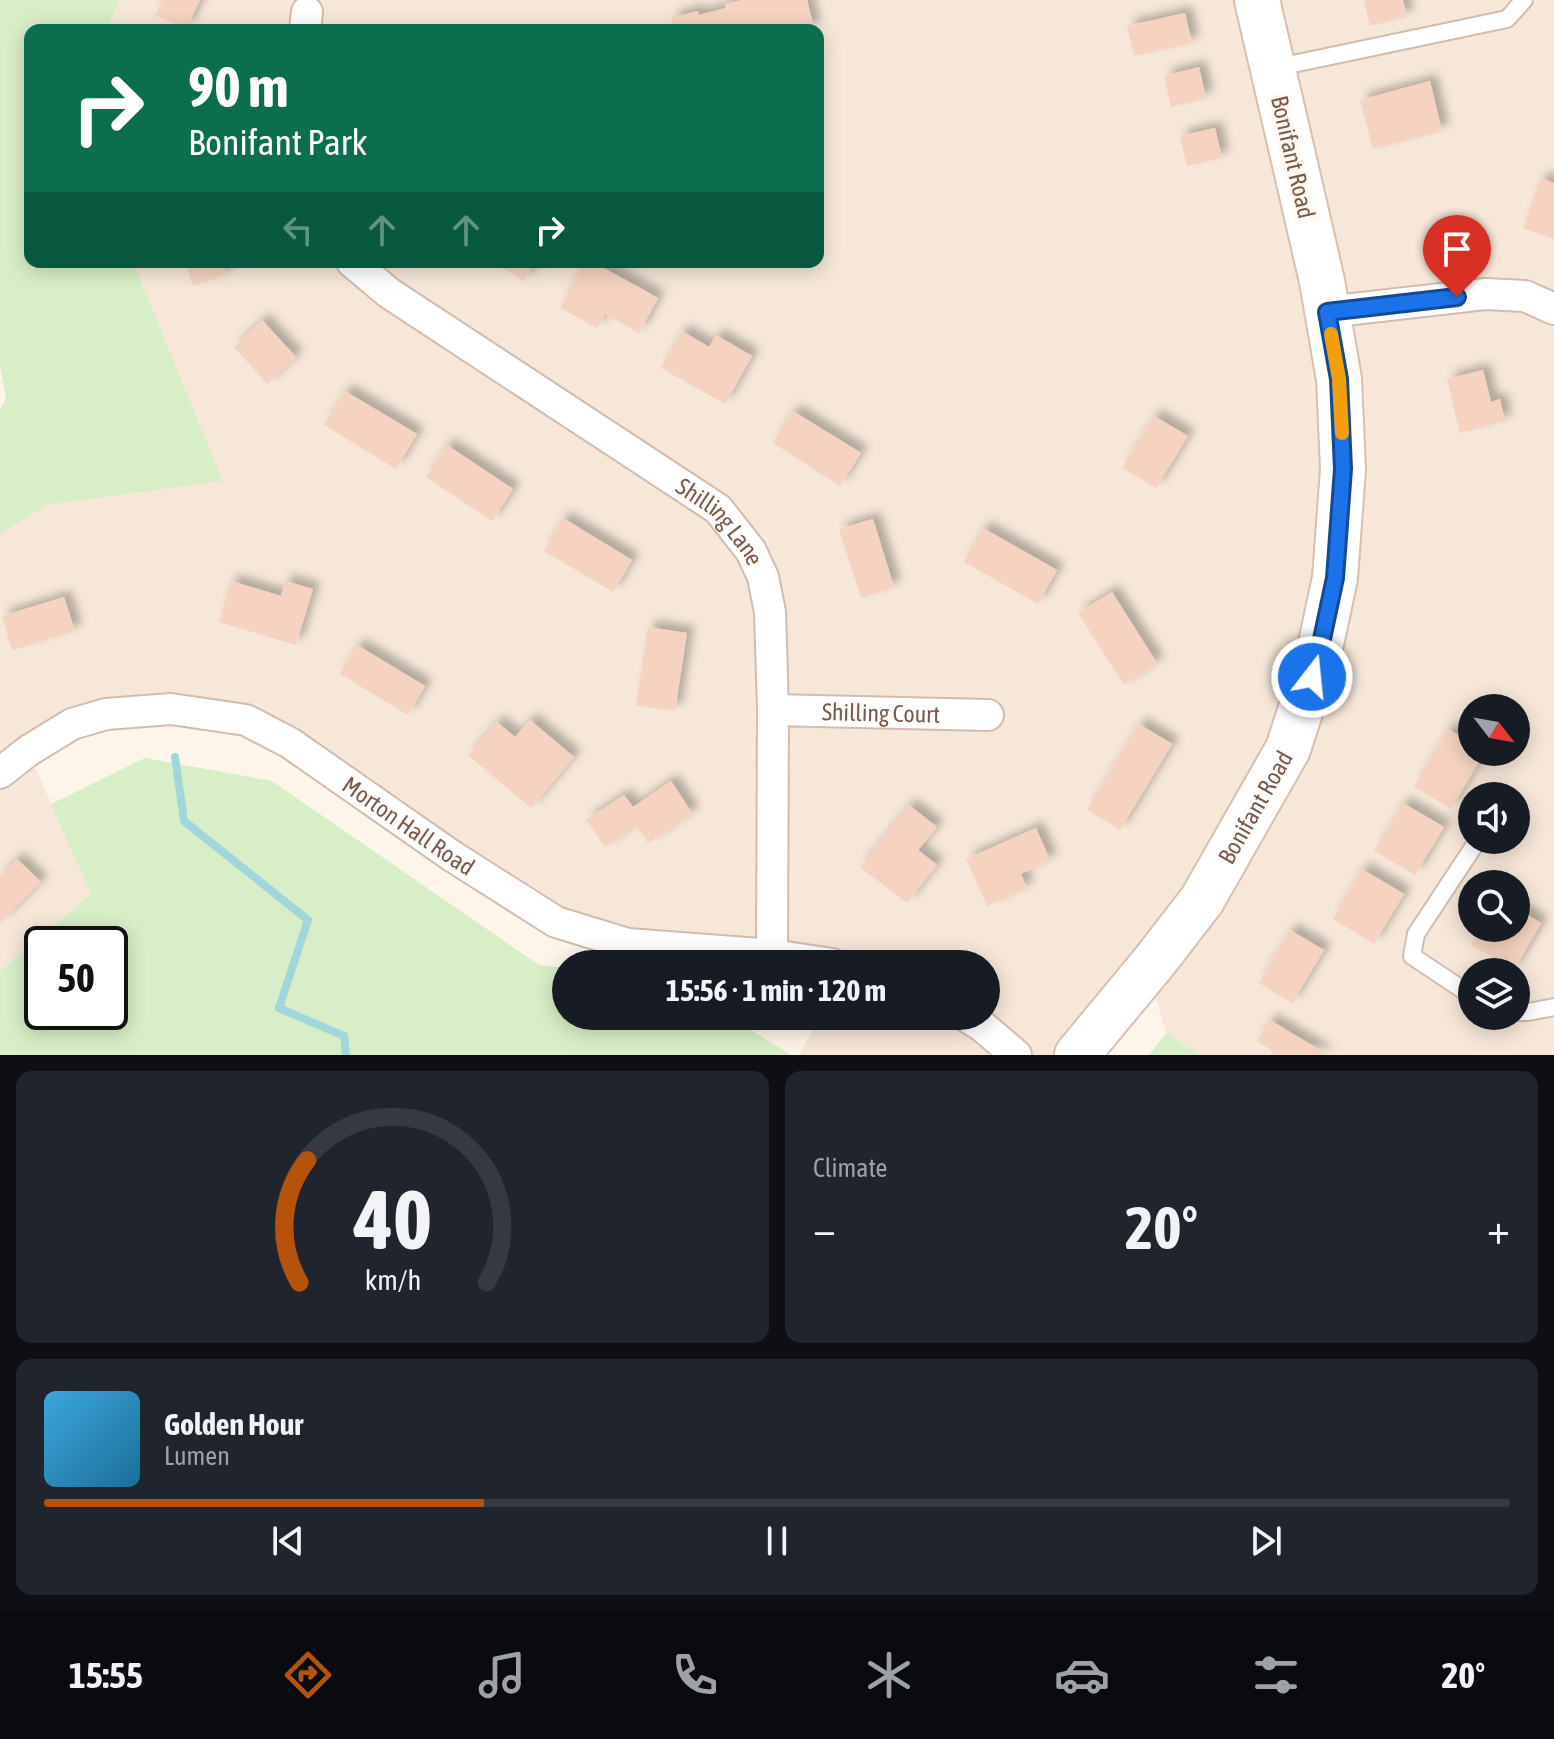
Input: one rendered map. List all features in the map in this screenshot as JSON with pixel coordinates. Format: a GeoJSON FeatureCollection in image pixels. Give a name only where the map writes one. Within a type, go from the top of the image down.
{"type":"FeatureCollection","features":[{"type":"Feature","properties":{"kind":"main road","name":"Bonifant Road"},"geometry":{"type":"LineString","coordinates":[[1077,1055],[1202,900],[1288,749],[1319,653],[1335,578],[1343,469],[1339,379],[1327,312],[1257,0]]}},
{"type":"Feature","properties":{"kind":"street","name":"Shilling Lane"},"geometry":{"type":"LineString","coordinates":[[359,268],[389,293],[718,509],[751,551],[763,577],[770,612],[773,710],[772,950]]}},
{"type":"Feature","properties":{"kind":"street"},"geometry":{"type":"LineString","coordinates":[[1327,312],[1485,294],[1525,296],[1554,309]]}},
{"type":"Feature","properties":{"kind":"street","name":"Morton Hall Road"},"geometry":{"type":"LineString","coordinates":[[0,773],[28,751],[72,724],[106,714],[171,709],[246,720],[290,743],[452,856],[556,922],[628,944],[707,950]]}},
{"type":"Feature","properties":{"kind":"street","name":"Shilling Court"},"geometry":{"type":"LineString","coordinates":[[773,710],[988,715]]}},
{"type":"Feature","properties":{"kind":"street"},"geometry":{"type":"LineString","coordinates":[[987,1030],[1016,1055]]}},
{"type":"Feature","properties":{"kind":"lane"},"geometry":{"type":"LineString","coordinates":[[1272,68],[1507,19],[1524,0]]}},
{"type":"Feature","properties":{"kind":"lane"},"geometry":{"type":"LineString","coordinates":[[1458,987],[1412,956],[1416,934],[1469,854]]}},
{"type":"Feature","properties":{"kind":"lane"},"geometry":{"type":"LineString","coordinates":[[1530,1012],[1554,1007]]}},
{"type":"Feature","properties":{"kind":"shaded area"},"geometry":{"type":"Polygon","coordinates":[[[120,0],[1554,0],[1554,1055],[1200,1055],[1166,1033],[1148,971],[1077,1055],[799,1055],[812,1030],[1000,1030],[1000,950],[740,950],[556,922],[290,743],[171,709],[28,751],[91,894],[53,926],[24,926],[24,951],[0,971],[0,534],[47,505],[223,481],[135,268],[824,268],[824,24],[110,24],[120,0]]]}},
{"type":"Feature","properties":{"kind":"green space"},"geometry":{"type":"Polygon","coordinates":[[[0,0],[120,0],[110,24],[24,24],[24,268],[135,268],[223,481],[47,505],[0,534],[0,409],[6,399],[0,367],[0,0]]]}},
{"type":"Feature","properties":{"kind":"green space"},"geometry":{"type":"Polygon","coordinates":[[[145,758],[272,781],[539,965],[552,966],[552,1030],[751,1030],[791,1055],[0,1055],[0,971],[24,951],[24,1030],[128,1030],[128,926],[53,926],[91,894],[51,804],[145,758]]]}},
{"type":"Feature","properties":{"kind":"green space"},"geometry":{"type":"Polygon","coordinates":[[[1166,1033],[1200,1055],[1149,1055],[1166,1033]]]}},
{"type":"Feature","properties":{"kind":"building"},"geometry":{"type":"Polygon","coordinates":[[[163,0],[200,0],[188,24],[175,24],[155,15],[163,0]]]}},
{"type":"Feature","properties":{"kind":"building"},"geometry":{"type":"Polygon","coordinates":[[[742,0],[807,0],[813,24],[672,24],[671,18],[726,8],[725,4],[742,0]]]}},
{"type":"Feature","properties":{"kind":"building"},"geometry":{"type":"Polygon","coordinates":[[[1364,0],[1403,0],[1407,16],[1370,26],[1364,0]]]}},
{"type":"Feature","properties":{"kind":"building"},"geometry":{"type":"Polygon","coordinates":[[[1185,13],[1192,43],[1134,56],[1127,26],[1185,13]]]}},
{"type":"Feature","properties":{"kind":"building"},"geometry":{"type":"Polygon","coordinates":[[[1199,67],[1206,98],[1171,107],[1164,76],[1199,67]]]}},
{"type":"Feature","properties":{"kind":"building"},"geometry":{"type":"Polygon","coordinates":[[[1430,81],[1442,131],[1373,149],[1360,100],[1430,81]]]}},
{"type":"Feature","properties":{"kind":"building"},"geometry":{"type":"Polygon","coordinates":[[[1215,128],[1222,158],[1187,166],[1180,136],[1215,128]]]}},
{"type":"Feature","properties":{"kind":"building"},"geometry":{"type":"Polygon","coordinates":[[[1541,178],[1554,183],[1554,239],[1523,228],[1541,178]]]}},
{"type":"Feature","properties":{"kind":"building"},"geometry":{"type":"Polygon","coordinates":[[[187,268],[224,268],[226,274],[193,286],[187,268]]]}},
{"type":"Feature","properties":{"kind":"building"},"geometry":{"type":"Polygon","coordinates":[[[503,268],[532,268],[524,281],[503,268]]]}},
{"type":"Feature","properties":{"kind":"building"},"geometry":{"type":"Polygon","coordinates":[[[582,268],[604,268],[658,298],[639,333],[605,314],[597,328],[560,308],[582,268]]]}},
{"type":"Feature","properties":{"kind":"building"},"geometry":{"type":"Polygon","coordinates":[[[262,320],[296,357],[267,384],[234,347],[262,320]]]}},
{"type":"Feature","properties":{"kind":"building"},"geometry":{"type":"Polygon","coordinates":[[[682,331],[709,347],[716,335],[752,356],[725,404],[661,368],[682,331]]]}},
{"type":"Feature","properties":{"kind":"building"},"geometry":{"type":"Polygon","coordinates":[[[1483,370],[1491,402],[1500,399],[1505,421],[1460,433],[1447,379],[1483,370]]]}},
{"type":"Feature","properties":{"kind":"building"},"geometry":{"type":"Polygon","coordinates":[[[345,391],[417,434],[396,469],[324,425],[345,391]]]}},
{"type":"Feature","properties":{"kind":"building"},"geometry":{"type":"Polygon","coordinates":[[[793,411],[861,453],[840,486],[773,443],[793,411]]]}},
{"type":"Feature","properties":{"kind":"building"},"geometry":{"type":"Polygon","coordinates":[[[1154,416],[1188,436],[1156,488],[1122,468],[1154,416]]]}},
{"type":"Feature","properties":{"kind":"building"},"geometry":{"type":"Polygon","coordinates":[[[447,445],[513,489],[492,521],[426,477],[447,445]]]}},
{"type":"Feature","properties":{"kind":"building"},"geometry":{"type":"Polygon","coordinates":[[[563,518],[632,560],[613,592],[544,551],[563,518]]]}},
{"type":"Feature","properties":{"kind":"building"},"geometry":{"type":"Polygon","coordinates":[[[873,519],[894,587],[861,598],[839,529],[873,519]]]}},
{"type":"Feature","properties":{"kind":"building"},"geometry":{"type":"Polygon","coordinates":[[[983,528],[1057,570],[1038,604],[964,562],[983,528]]]}},
{"type":"Feature","properties":{"kind":"building"},"geometry":{"type":"Polygon","coordinates":[[[231,581],[281,596],[285,581],[313,589],[296,645],[219,622],[231,581]]]}},
{"type":"Feature","properties":{"kind":"building"},"geometry":{"type":"Polygon","coordinates":[[[1112,592],[1157,663],[1124,685],[1078,613],[1112,592]]]}},
{"type":"Feature","properties":{"kind":"building"},"geometry":{"type":"Polygon","coordinates":[[[64,597],[75,631],[12,650],[2,616],[64,597]]]}},
{"type":"Feature","properties":{"kind":"building"},"geometry":{"type":"Polygon","coordinates":[[[648,627],[687,633],[675,711],[636,705],[648,627]]]}},
{"type":"Feature","properties":{"kind":"building"},"geometry":{"type":"Polygon","coordinates":[[[357,645],[425,686],[408,715],[340,674],[357,645]]]}},
{"type":"Feature","properties":{"kind":"building"},"geometry":{"type":"Polygon","coordinates":[[[530,720],[574,757],[531,808],[468,755],[497,722],[515,737],[530,720]]]}},
{"type":"Feature","properties":{"kind":"building"},"geometry":{"type":"Polygon","coordinates":[[[1139,724],[1172,744],[1120,830],[1087,810],[1139,724]]]}},
{"type":"Feature","properties":{"kind":"building"},"geometry":{"type":"Polygon","coordinates":[[[1448,729],[1458,735],[1458,766],[1477,766],[1467,782],[1458,782],[1458,797],[1451,809],[1414,787],[1448,729]]]}},
{"type":"Feature","properties":{"kind":"building"},"geometry":{"type":"Polygon","coordinates":[[[671,781],[692,813],[648,843],[636,825],[605,847],[586,820],[624,795],[633,807],[671,781]]]}},
{"type":"Feature","properties":{"kind":"building"},"geometry":{"type":"Polygon","coordinates":[[[1403,803],[1444,827],[1415,875],[1374,851],[1403,803]]]}},
{"type":"Feature","properties":{"kind":"building"},"geometry":{"type":"Polygon","coordinates":[[[909,805],[937,827],[918,850],[937,865],[907,903],[860,867],[909,805]]]}},
{"type":"Feature","properties":{"kind":"building"},"geometry":{"type":"Polygon","coordinates":[[[1036,828],[1050,860],[1021,874],[1027,888],[987,906],[966,859],[1036,828]]]}},
{"type":"Feature","properties":{"kind":"building"},"geometry":{"type":"Polygon","coordinates":[[[17,859],[41,882],[0,923],[0,876],[17,859]]]}},
{"type":"Feature","properties":{"kind":"building"},"geometry":{"type":"Polygon","coordinates":[[[1362,869],[1404,894],[1374,944],[1333,919],[1362,869]]]}},
{"type":"Feature","properties":{"kind":"building"},"geometry":{"type":"Polygon","coordinates":[[[1530,916],[1541,923],[1521,958],[1493,958],[1471,945],[1473,942],[1530,942],[1530,916]]]}},
{"type":"Feature","properties":{"kind":"building"},"geometry":{"type":"Polygon","coordinates":[[[1290,930],[1324,950],[1292,1003],[1259,983],[1290,930]]]}},
{"type":"Feature","properties":{"kind":"building"},"geometry":{"type":"Polygon","coordinates":[[[1270,1020],[1328,1055],[1271,1055],[1273,1051],[1257,1041],[1270,1020]]]}},
{"type":"Feature","properties":{"kind":"waterway"},"geometry":{"type":"LineString","coordinates":[[175,757],[184,821],[308,920],[279,1008],[344,1036],[346,1055]]}},
{"type":"Feature","properties":{"kind":"slow traffic"},"geometry":{"type":"LineString","coordinates":[[1331,334],[1339,379],[1342,433]]}},
{"type":"Feature","properties":{"kind":"route"},"geometry":{"type":"LineString","coordinates":[[1312,677],[1335,578],[1343,469],[1339,379],[1327,312],[1457,297]]}}]}
